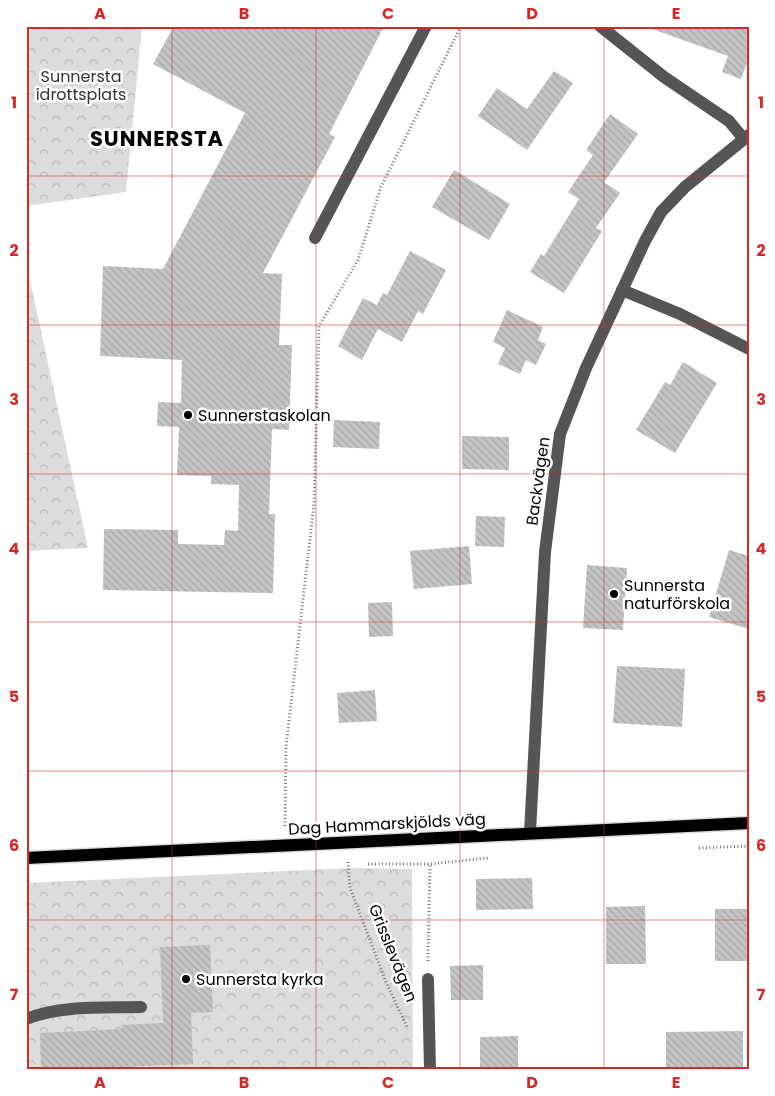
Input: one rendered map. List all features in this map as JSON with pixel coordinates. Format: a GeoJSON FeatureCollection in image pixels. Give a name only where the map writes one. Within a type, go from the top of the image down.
{"type":"FeatureCollection","features":[{"type":"Feature","properties":{"kind":"main road","name":"Dag Hammarskjölds väg"},"geometry":{"type":"LineString","coordinates":[[26,858],[346,843],[530,832],[749,823]]}},
{"type":"Feature","properties":{"kind":"street"},"geometry":{"type":"LineString","coordinates":[[315,238],[426,26]]}},
{"type":"Feature","properties":{"kind":"street"},"geometry":{"type":"LineString","coordinates":[[600,26],[664,77],[729,121],[746,137]]}},
{"type":"Feature","properties":{"kind":"street","name":"Backvägen"},"geometry":{"type":"LineString","coordinates":[[530,832],[545,552],[560,434],[586,368],[644,241],[661,212],[685,187],[746,137]]}},
{"type":"Feature","properties":{"kind":"street"},"geometry":{"type":"LineString","coordinates":[[622,290],[680,314],[749,349]]}},
{"type":"Feature","properties":{"kind":"street","name":"Grisslevägen"},"geometry":{"type":"LineString","coordinates":[[428,979],[430,1070]]}},
{"type":"Feature","properties":{"kind":"street"},"geometry":{"type":"LineString","coordinates":[[26,1019],[42,1013],[68,1009],[141,1008]]}},
{"type":"Feature","properties":{"kind":"path"},"geometry":{"type":"LineString","coordinates":[[285,846],[286,747],[314,504],[319,326],[358,260],[381,187],[461,26]]}},
{"type":"Feature","properties":{"kind":"path"},"geometry":{"type":"LineString","coordinates":[[428,979],[431,837]]}},
{"type":"Feature","properties":{"kind":"path","name":"Grisslevägen"},"geometry":{"type":"LineString","coordinates":[[346,843],[350,888],[386,982],[411,1035]]}},
{"type":"Feature","properties":{"kind":"green space","name":"Sunnersta idrottsplats"},"geometry":{"type":"Polygon","coordinates":[[[26,26],[142,26],[126,192],[26,206],[26,26]]]}},
{"type":"Feature","properties":{"kind":"green space"},"geometry":{"type":"Polygon","coordinates":[[[26,262],[88,548],[26,551],[26,262]]]}},
{"type":"Feature","properties":{"kind":"green space"},"geometry":{"type":"Polygon","coordinates":[[[351,868],[412,869],[413,1070],[231,1070],[231,1067],[196,1070],[26,1070],[26,883],[351,868]]]}},
{"type":"Feature","properties":{"kind":"building"},"geometry":{"type":"Polygon","coordinates":[[[174,26],[384,26],[329,134],[335,137],[263,273],[282,274],[279,345],[292,345],[289,430],[272,429],[269,514],[275,514],[273,593],[103,590],[104,529],[178,530],[178,544],[224,545],[225,530],[238,531],[239,485],[211,484],[211,476],[177,475],[179,427],[157,426],[158,402],[181,403],[182,360],[100,356],[103,266],[163,269],[245,113],[153,64],[174,26]]]}},
{"type":"Feature","properties":{"kind":"building"},"geometry":{"type":"Polygon","coordinates":[[[653,26],[749,26],[749,64],[747,63],[741,79],[722,72],[728,56],[652,29],[653,26]]]}},
{"type":"Feature","properties":{"kind":"building"},"geometry":{"type":"Polygon","coordinates":[[[554,71],[573,83],[527,150],[478,116],[497,88],[527,109],[554,71]]]}},
{"type":"Feature","properties":{"kind":"building"},"geometry":{"type":"Polygon","coordinates":[[[610,114],[638,134],[604,182],[620,193],[596,228],[602,231],[564,293],[530,272],[541,254],[544,256],[579,199],[568,192],[593,155],[586,150],[610,114]]]}},
{"type":"Feature","properties":{"kind":"building"},"geometry":{"type":"Polygon","coordinates":[[[454,170],[510,204],[489,240],[432,207],[454,170]]]}},
{"type":"Feature","properties":{"kind":"building"},"geometry":{"type":"Polygon","coordinates":[[[410,251],[446,270],[423,314],[418,311],[402,342],[378,329],[362,360],[338,346],[363,298],[377,305],[383,293],[387,295],[410,251]]]}},
{"type":"Feature","properties":{"kind":"building"},"geometry":{"type":"Polygon","coordinates":[[[507,310],[543,327],[538,340],[546,344],[536,365],[526,360],[520,374],[498,364],[505,348],[493,342],[507,310]]]}},
{"type":"Feature","properties":{"kind":"building"},"geometry":{"type":"Polygon","coordinates":[[[683,362],[717,383],[675,453],[636,430],[665,382],[670,385],[683,362]]]}},
{"type":"Feature","properties":{"kind":"building"},"geometry":{"type":"Polygon","coordinates":[[[334,420],[380,422],[379,449],[333,447],[334,420]]]}},
{"type":"Feature","properties":{"kind":"building"},"geometry":{"type":"Polygon","coordinates":[[[462,436],[509,437],[509,470],[462,469],[462,436]]]}},
{"type":"Feature","properties":{"kind":"building"},"geometry":{"type":"Polygon","coordinates":[[[476,516],[505,517],[504,547],[475,546],[476,516]]]}},
{"type":"Feature","properties":{"kind":"building"},"geometry":{"type":"Polygon","coordinates":[[[469,546],[472,584],[414,589],[410,551],[469,546]]]}},
{"type":"Feature","properties":{"kind":"building"},"geometry":{"type":"Polygon","coordinates":[[[729,550],[749,556],[749,629],[709,617],[729,550]]]}},
{"type":"Feature","properties":{"kind":"building","name":"Sunnersta naturförskola"},"geometry":{"type":"Polygon","coordinates":[[[587,565],[627,568],[623,630],[583,628],[587,565]]]}},
{"type":"Feature","properties":{"kind":"building"},"geometry":{"type":"Polygon","coordinates":[[[392,602],[393,636],[369,637],[368,603],[392,602]]]}},
{"type":"Feature","properties":{"kind":"building"},"geometry":{"type":"Polygon","coordinates":[[[617,666],[685,669],[682,727],[613,723],[617,666]]]}},
{"type":"Feature","properties":{"kind":"building"},"geometry":{"type":"Polygon","coordinates":[[[375,690],[377,721],[339,723],[337,693],[375,690]]]}},
{"type":"Feature","properties":{"kind":"building"},"geometry":{"type":"Polygon","coordinates":[[[532,878],[533,909],[476,910],[476,879],[532,878]]]}},
{"type":"Feature","properties":{"kind":"building"},"geometry":{"type":"Polygon","coordinates":[[[645,906],[646,964],[606,964],[606,907],[645,906]]]}},
{"type":"Feature","properties":{"kind":"building"},"geometry":{"type":"Polygon","coordinates":[[[715,909],[749,909],[749,961],[715,961],[715,909]]]}},
{"type":"Feature","properties":{"kind":"building","name":"Sunnersta kyrka"},"geometry":{"type":"Polygon","coordinates":[[[210,945],[213,1012],[191,1013],[193,1064],[41,1070],[40,1033],[122,1029],[121,1025],[163,1023],[160,947],[210,945]]]}},
{"type":"Feature","properties":{"kind":"building"},"geometry":{"type":"Polygon","coordinates":[[[483,965],[483,1000],[451,1000],[450,966],[483,965]]]}},
{"type":"Feature","properties":{"kind":"building"},"geometry":{"type":"Polygon","coordinates":[[[743,1031],[743,1070],[666,1070],[666,1032],[743,1031]]]}},
{"type":"Feature","properties":{"kind":"building"},"geometry":{"type":"Polygon","coordinates":[[[518,1036],[518,1070],[480,1070],[480,1037],[518,1036]]]}},
{"type":"Feature","properties":{"kind":"place","name":"Sunnerstaskolan"},"geometry":{"type":"Point","coordinates":[188,415]}},
{"type":"Feature","properties":{"kind":"place","name":"Sunnersta naturförskola"},"geometry":{"type":"Point","coordinates":[614,594]}},
{"type":"Feature","properties":{"kind":"place","name":"Sunnersta kyrka"},"geometry":{"type":"Point","coordinates":[186,979]}},
{"type":"Feature","properties":{"kind":"district","name":"SUNNERSTA"},"geometry":{"type":"Point","coordinates":[157,138]}}]}
